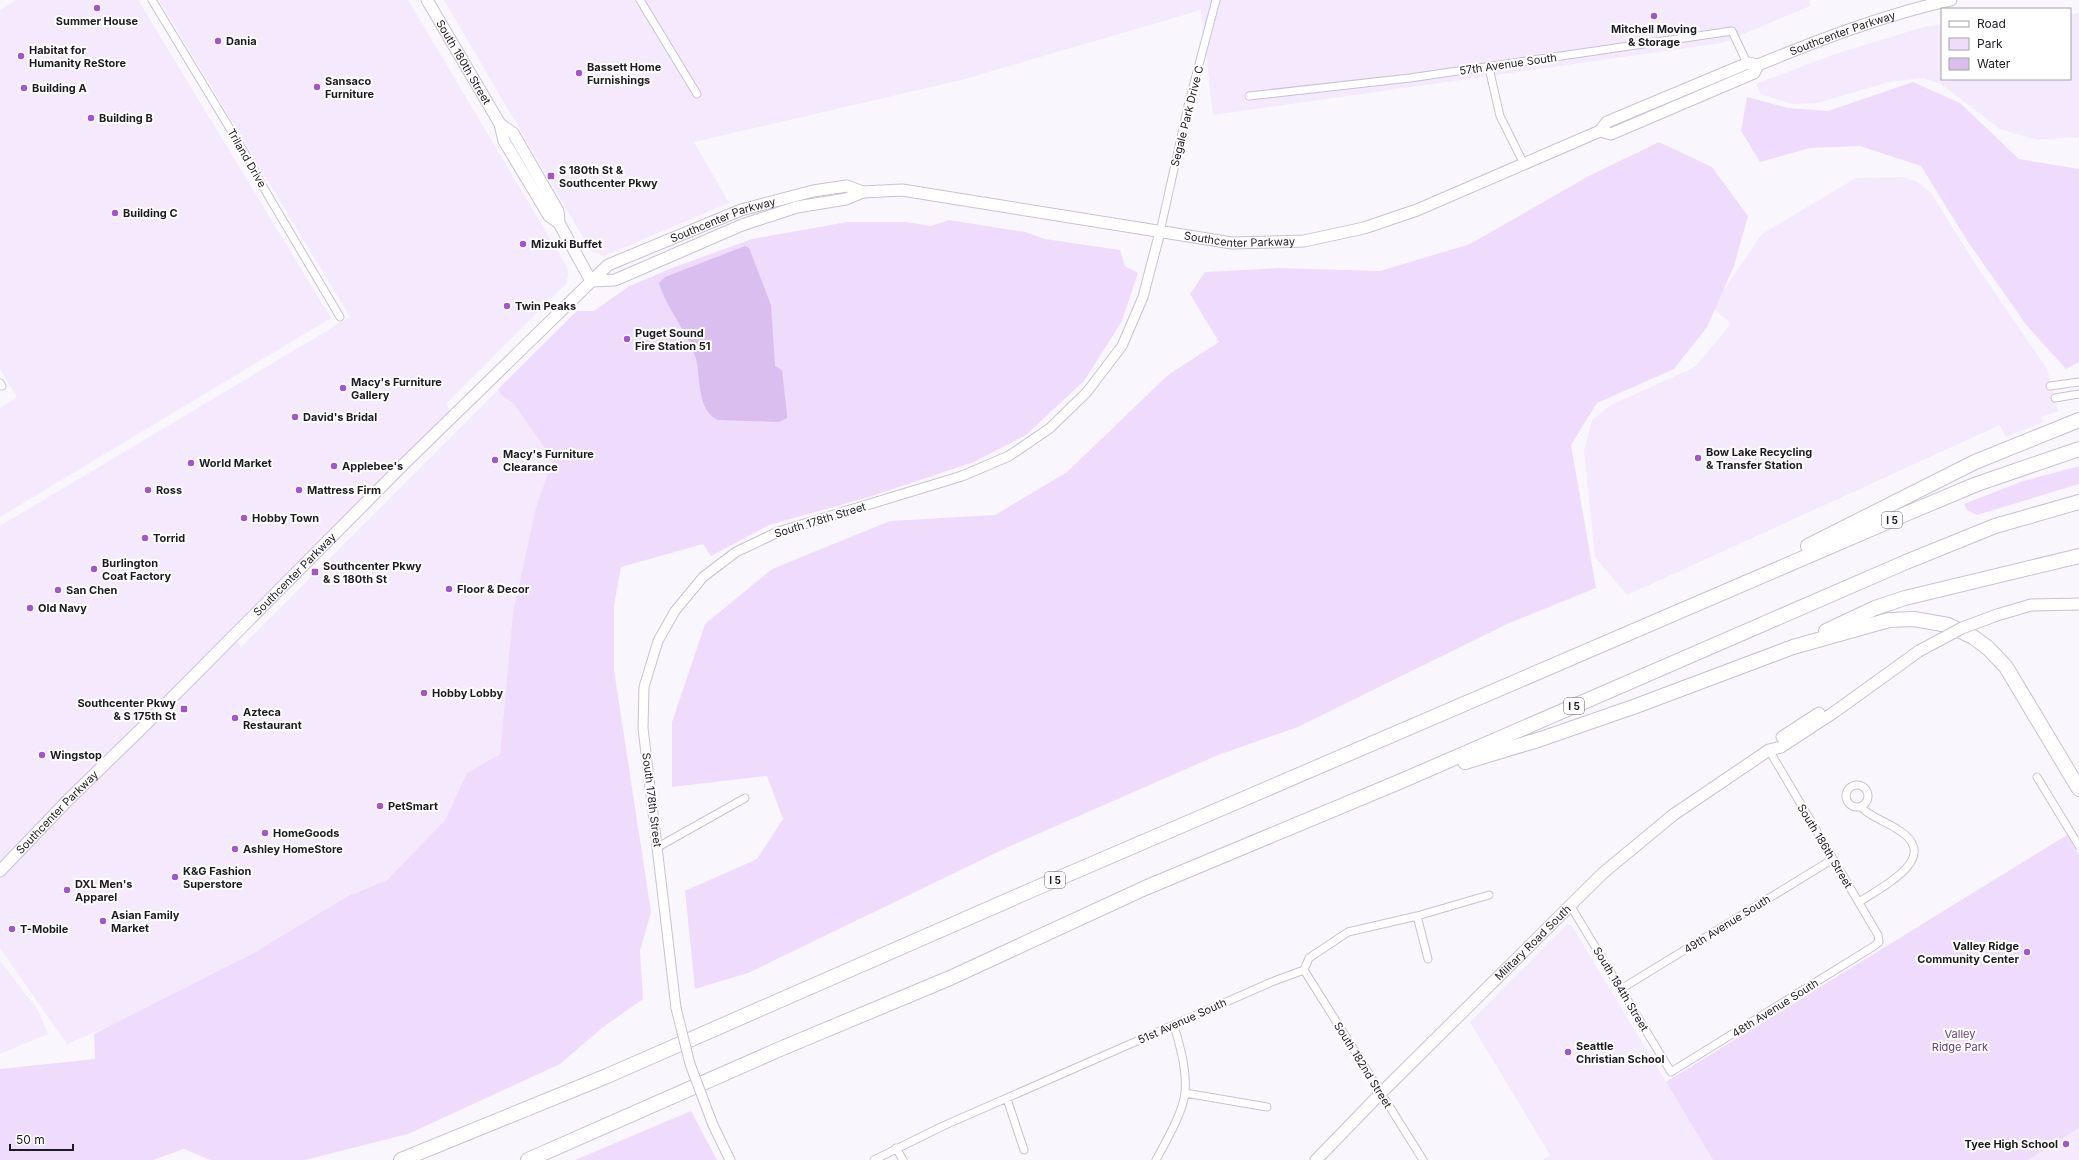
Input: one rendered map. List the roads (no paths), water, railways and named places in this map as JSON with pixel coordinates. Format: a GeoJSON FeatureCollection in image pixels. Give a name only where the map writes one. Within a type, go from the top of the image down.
{"type":"FeatureCollection","features":[{"type":"Feature","properties":{"kind":"highway"},"geometry":{"type":"LineString","coordinates":[[1708,598],[1873,512],[1975,462],[2079,420]]}},
{"type":"Feature","properties":{"kind":"highway","name":"I 5"},"geometry":{"type":"LineString","coordinates":[[401,1160],[607,1076],[830,977],[1708,598],[1977,484],[2079,449]]}},
{"type":"Feature","properties":{"kind":"highway","name":"I 5"},"geometry":{"type":"LineString","coordinates":[[528,1160],[780,1049],[950,978],[1145,888],[1399,782],[1906,562],[1995,526],[2079,502]]}},
{"type":"Feature","properties":{"kind":"highway"},"geometry":{"type":"LineString","coordinates":[[1793,647],[1875,608],[1905,598],[2079,556]]}},
{"type":"Feature","properties":{"kind":"highway"},"geometry":{"type":"LineString","coordinates":[[1399,782],[1547,737],[1793,647],[1889,620],[1914,619],[1948,625],[1973,637],[1988,648],[2006,667],[2079,789]]}},
{"type":"Feature","properties":{"kind":"main road","name":"South 180th Street"},"geometry":{"type":"LineString","coordinates":[[427,0],[500,124],[513,134],[558,211],[559,223],[591,281]]}},
{"type":"Feature","properties":{"kind":"main road","name":"Southcenter Parkway"},"geometry":{"type":"LineString","coordinates":[[591,281],[615,280],[742,225],[797,207],[846,199],[863,192],[902,190],[1232,243],[1304,241],[1364,228],[1417,210],[1600,131],[1611,134],[1654,117],[1754,73],[1752,64],[1858,26],[1916,8],[1951,0]]}},
{"type":"Feature","properties":{"kind":"main road","name":"Southcenter Parkway"},"geometry":{"type":"LineString","coordinates":[[0,871],[68,800],[142,728],[411,457],[608,265],[741,210],[813,191],[847,186],[863,192]]}},
{"type":"Feature","properties":{"kind":"main road","name":"Military Road South"},"geometry":{"type":"LineString","coordinates":[[1316,1160],[1380,1093],[1603,873],[1673,815],[1769,750],[1775,742],[1828,707],[1850,699],[1919,651],[1962,628],[1997,615],[2031,605],[2079,604]]}},
{"type":"Feature","properties":{"kind":"street","name":"Triland Drive"},"geometry":{"type":"LineString","coordinates":[[152,0],[252,165],[262,185],[340,317]]}},
{"type":"Feature","properties":{"kind":"street"},"geometry":{"type":"LineString","coordinates":[[640,0],[697,94]]}},
{"type":"Feature","properties":{"kind":"street","name":"Segale Park Drive C"},"geometry":{"type":"LineString","coordinates":[[1160,232],[1188,106],[1216,0]]}},
{"type":"Feature","properties":{"kind":"street","name":"57th Avenue South"},"geometry":{"type":"LineString","coordinates":[[1249,96],[1489,68],[1732,31],[1752,64]]}},
{"type":"Feature","properties":{"kind":"street"},"geometry":{"type":"LineString","coordinates":[[1489,68],[1500,116],[1524,164]]}},
{"type":"Feature","properties":{"kind":"street","name":"South 178th Street"},"geometry":{"type":"LineString","coordinates":[[730,1160],[713,1125],[690,1064],[676,1008],[643,728],[644,687],[658,642],[674,611],[703,576],[743,548],[778,532],[962,476],[1009,456],[1050,428],[1087,392],[1122,346],[1143,297],[1160,232]]}},
{"type":"Feature","properties":{"kind":"street"},"geometry":{"type":"LineString","coordinates":[[2050,386],[2076,383]]}},
{"type":"Feature","properties":{"kind":"street"},"geometry":{"type":"LineString","coordinates":[[2055,398],[2079,394]]}},
{"type":"Feature","properties":{"kind":"street","name":"South 186th Street"},"geometry":{"type":"LineString","coordinates":[[1769,750],[1878,935],[1879,942]]}},
{"type":"Feature","properties":{"kind":"street"},"geometry":{"type":"LineString","coordinates":[[2037,777],[2079,846]]}},
{"type":"Feature","properties":{"kind":"street"},"geometry":{"type":"LineString","coordinates":[[658,847],[746,798]]}},
{"type":"Feature","properties":{"kind":"street"},"geometry":{"type":"LineString","coordinates":[[1859,902],[1902,873],[1911,863],[1914,854],[1914,846],[1899,830],[1866,813],[1861,807]]}},
{"type":"Feature","properties":{"kind":"street","name":"49th Avenue South"},"geometry":{"type":"LineString","coordinates":[[1621,989],[1833,858]]}},
{"type":"Feature","properties":{"kind":"street"},"geometry":{"type":"LineString","coordinates":[[1304,970],[1309,958],[1348,932],[1417,916],[1489,895]]}},
{"type":"Feature","properties":{"kind":"street","name":"South 184th Street"},"geometry":{"type":"LineString","coordinates":[[1570,905],[1672,1072]]}},
{"type":"Feature","properties":{"kind":"street"},"geometry":{"type":"LineString","coordinates":[[1417,916],[1428,959]]}},
{"type":"Feature","properties":{"kind":"street","name":"48th Avenue South"},"geometry":{"type":"LineString","coordinates":[[1672,1072],[1879,942]]}},
{"type":"Feature","properties":{"kind":"street","name":"South 182nd Street"},"geometry":{"type":"LineString","coordinates":[[1304,970],[1423,1160]]}},
{"type":"Feature","properties":{"kind":"street","name":"51st Avenue South"},"geometry":{"type":"LineString","coordinates":[[874,1160],[896,1148],[1174,1025],[1274,981],[1304,970]]}},
{"type":"Feature","properties":{"kind":"street"},"geometry":{"type":"LineString","coordinates":[[1156,1160],[1175,1122],[1185,1093],[1184,1064],[1174,1025]]}},
{"type":"Feature","properties":{"kind":"street"},"geometry":{"type":"LineString","coordinates":[[1185,1093],[1267,1106]]}},
{"type":"Feature","properties":{"kind":"street"},"geometry":{"type":"LineString","coordinates":[[1007,1099],[1024,1150]]}},
{"type":"Feature","properties":{"kind":"street"},"geometry":{"type":"LineString","coordinates":[[896,1148],[903,1160]]}},
{"type":"Feature","properties":{"kind":"water"},"geometry":{"type":"Polygon","coordinates":[[[745,246],[749,248],[771,305],[775,366],[782,370],[787,414],[787,418],[779,422],[718,420],[711,415],[706,409],[703,401],[696,359],[693,350],[667,302],[659,283],[665,277],[745,246]]]}},
{"type":"Feature","properties":{"kind":"place","name":"Summer House"},"geometry":{"type":"Point","coordinates":[97,8]}},
{"type":"Feature","properties":{"kind":"place","name":"Mitchell Moving & Storage"},"geometry":{"type":"Point","coordinates":[1654,16]}},
{"type":"Feature","properties":{"kind":"place","name":"Dania"},"geometry":{"type":"Point","coordinates":[218,41]}},
{"type":"Feature","properties":{"kind":"place","name":"Habitat for Humanity ReStore"},"geometry":{"type":"Point","coordinates":[21,56]}},
{"type":"Feature","properties":{"kind":"place","name":"Bassett Home Furnishings"},"geometry":{"type":"Point","coordinates":[579,73]}},
{"type":"Feature","properties":{"kind":"place","name":"Sansaco Furniture"},"geometry":{"type":"Point","coordinates":[317,87]}},
{"type":"Feature","properties":{"kind":"place","name":"Building A"},"geometry":{"type":"Point","coordinates":[24,88]}},
{"type":"Feature","properties":{"kind":"place","name":"Building B"},"geometry":{"type":"Point","coordinates":[91,118]}},
{"type":"Feature","properties":{"kind":"place","name":"S 180th St & Southcenter Pkwy"},"geometry":{"type":"Point","coordinates":[551,176]}},
{"type":"Feature","properties":{"kind":"place","name":"Building C"},"geometry":{"type":"Point","coordinates":[115,213]}},
{"type":"Feature","properties":{"kind":"place","name":"Mizuki Buffet"},"geometry":{"type":"Point","coordinates":[523,244]}},
{"type":"Feature","properties":{"kind":"place","name":"Twin Peaks"},"geometry":{"type":"Point","coordinates":[507,306]}},
{"type":"Feature","properties":{"kind":"place","name":"Puget Sound Fire Station 51"},"geometry":{"type":"Point","coordinates":[627,339]}},
{"type":"Feature","properties":{"kind":"place","name":"Macy's Furniture Gallery"},"geometry":{"type":"Point","coordinates":[343,388]}},
{"type":"Feature","properties":{"kind":"place","name":"David's Bridal"},"geometry":{"type":"Point","coordinates":[295,417]}},
{"type":"Feature","properties":{"kind":"place","name":"Bow Lake Recycling & Transfer Station"},"geometry":{"type":"Point","coordinates":[1698,458]}},
{"type":"Feature","properties":{"kind":"place","name":"Macy's Furniture Clearance"},"geometry":{"type":"Point","coordinates":[495,460]}},
{"type":"Feature","properties":{"kind":"place","name":"World Market"},"geometry":{"type":"Point","coordinates":[191,463]}},
{"type":"Feature","properties":{"kind":"place","name":"Applebee's"},"geometry":{"type":"Point","coordinates":[334,466]}},
{"type":"Feature","properties":{"kind":"place","name":"Ross"},"geometry":{"type":"Point","coordinates":[148,490]}},
{"type":"Feature","properties":{"kind":"place","name":"Mattress Firm"},"geometry":{"type":"Point","coordinates":[299,490]}},
{"type":"Feature","properties":{"kind":"place","name":"Hobby Town"},"geometry":{"type":"Point","coordinates":[244,518]}},
{"type":"Feature","properties":{"kind":"place","name":"Torrid"},"geometry":{"type":"Point","coordinates":[145,538]}},
{"type":"Feature","properties":{"kind":"place","name":"Burlington Coat Factory"},"geometry":{"type":"Point","coordinates":[94,569]}},
{"type":"Feature","properties":{"kind":"place","name":"Southcenter Pkwy & S 180th St"},"geometry":{"type":"Point","coordinates":[315,572]}},
{"type":"Feature","properties":{"kind":"place","name":"Floor & Decor"},"geometry":{"type":"Point","coordinates":[449,589]}},
{"type":"Feature","properties":{"kind":"place","name":"San Chen"},"geometry":{"type":"Point","coordinates":[58,590]}},
{"type":"Feature","properties":{"kind":"place","name":"Old Navy"},"geometry":{"type":"Point","coordinates":[30,608]}},
{"type":"Feature","properties":{"kind":"place","name":"Hobby Lobby"},"geometry":{"type":"Point","coordinates":[424,693]}},
{"type":"Feature","properties":{"kind":"place","name":"Southcenter Pkwy & S 175th St"},"geometry":{"type":"Point","coordinates":[184,709]}},
{"type":"Feature","properties":{"kind":"place","name":"Azteca Restaurant"},"geometry":{"type":"Point","coordinates":[235,718]}},
{"type":"Feature","properties":{"kind":"place","name":"Wingstop"},"geometry":{"type":"Point","coordinates":[42,755]}},
{"type":"Feature","properties":{"kind":"place","name":"PetSmart"},"geometry":{"type":"Point","coordinates":[380,806]}},
{"type":"Feature","properties":{"kind":"place","name":"HomeGoods"},"geometry":{"type":"Point","coordinates":[265,833]}},
{"type":"Feature","properties":{"kind":"place","name":"Ashley HomeStore"},"geometry":{"type":"Point","coordinates":[235,849]}},
{"type":"Feature","properties":{"kind":"place","name":"K&G Fashion Superstore"},"geometry":{"type":"Point","coordinates":[175,877]}},
{"type":"Feature","properties":{"kind":"place","name":"DXL Men's Apparel"},"geometry":{"type":"Point","coordinates":[67,890]}},
{"type":"Feature","properties":{"kind":"place","name":"Asian Family Market"},"geometry":{"type":"Point","coordinates":[103,921]}},
{"type":"Feature","properties":{"kind":"place","name":"T-Mobile"},"geometry":{"type":"Point","coordinates":[12,929]}},
{"type":"Feature","properties":{"kind":"place","name":"Valley Ridge Community Center"},"geometry":{"type":"Point","coordinates":[2027,952]}},
{"type":"Feature","properties":{"kind":"place","name":"Seattle Christian School"},"geometry":{"type":"Point","coordinates":[1568,1052]}},
{"type":"Feature","properties":{"kind":"place","name":"Tyee High School"},"geometry":{"type":"Point","coordinates":[2066,1144]}},
{"type":"Feature","properties":{"kind":"park label","name":"Valley Ridge Park"},"geometry":{"type":"Point","coordinates":[1960,1040]}}]}
